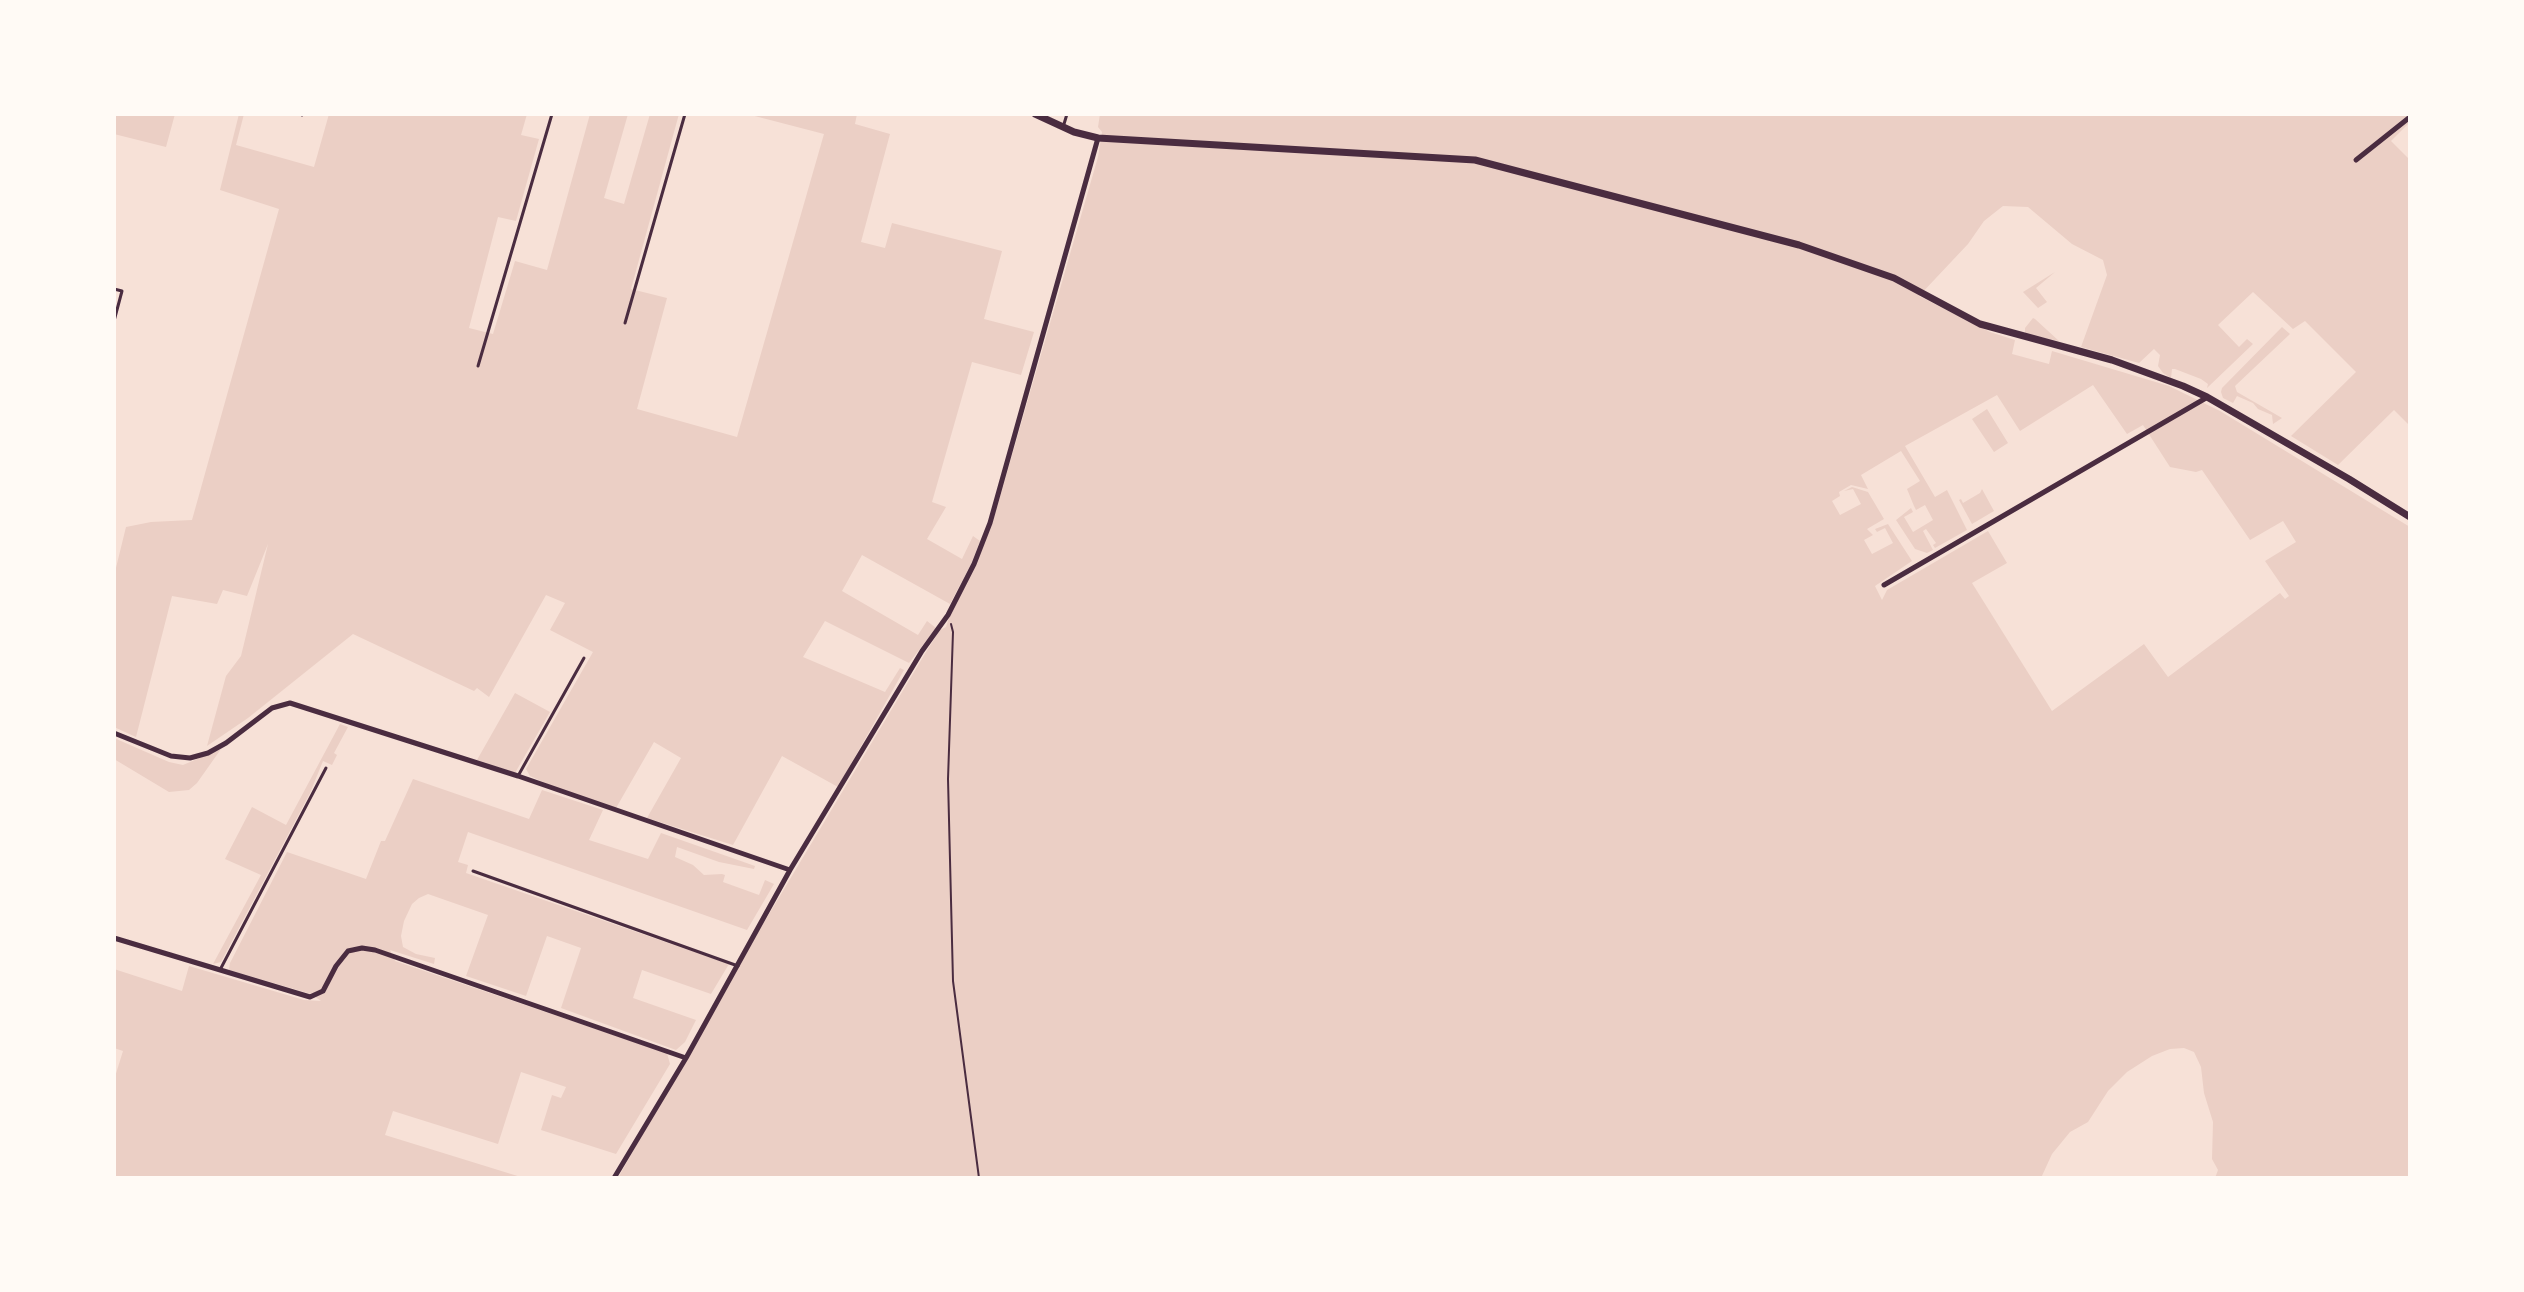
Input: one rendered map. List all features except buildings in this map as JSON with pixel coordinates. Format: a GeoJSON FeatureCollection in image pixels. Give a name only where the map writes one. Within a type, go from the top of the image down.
{"type":"FeatureCollection","features":[{"type":"Feature","properties":{"kind":"street"},"geometry":{"type":"LineString","coordinates":[[1035,114],[1063,128],[1098,138],[1451,157],[1514,169],[1747,230],[1844,259],[1894,278],[1980,324],[2112,360],[2207,397],[2410,517]]}},
{"type":"Feature","properties":{"kind":"street"},"geometry":{"type":"LineString","coordinates":[[2356,160],[2410,117]]}},
{"type":"Feature","properties":{"kind":"street"},"geometry":{"type":"LineString","coordinates":[[614,1178],[686,1058],[790,870],[922,651],[948,615],[974,564],[990,523],[1098,138]]}},
{"type":"Feature","properties":{"kind":"street"},"geometry":{"type":"LineString","coordinates":[[1884,585],[2207,397]]}},
{"type":"Feature","properties":{"kind":"street"},"geometry":{"type":"LineString","coordinates":[[114,733],[171,756],[190,758],[226,743],[272,708],[290,703],[518,776],[790,870]]}},
{"type":"Feature","properties":{"kind":"street"},"geometry":{"type":"LineString","coordinates":[[114,938],[310,997],[318,996],[323,991],[342,956],[348,951],[362,948],[375,950],[686,1058]]}},
{"type":"Feature","properties":{"kind":"lane"},"geometry":{"type":"LineString","coordinates":[[478,366],[552,114]]}},
{"type":"Feature","properties":{"kind":"lane"},"geometry":{"type":"LineString","coordinates":[[625,323],[685,114]]}},
{"type":"Feature","properties":{"kind":"lane"},"geometry":{"type":"LineString","coordinates":[[1063,128],[1067,114]]}},
{"type":"Feature","properties":{"kind":"lane"},"geometry":{"type":"LineString","coordinates":[[114,289],[122,291],[114,321]]}},
{"type":"Feature","properties":{"kind":"lane"},"geometry":{"type":"LineString","coordinates":[[518,776],[584,658]]}},
{"type":"Feature","properties":{"kind":"lane"},"geometry":{"type":"LineString","coordinates":[[219,971],[326,768]]}},
{"type":"Feature","properties":{"kind":"lane"},"geometry":{"type":"LineString","coordinates":[[473,871],[738,966]]}},
{"type":"Feature","properties":{"kind":"path"},"geometry":{"type":"LineString","coordinates":[[948,615],[953,632],[948,779],[953,981],[979,1178]]}},
{"type":"Feature","properties":{"kind":"shaded area"},"geometry":{"type":"Polygon","coordinates":[[[114,114],[175,114],[166,147],[114,134],[114,114]]]}},
{"type":"Feature","properties":{"kind":"shaded area"},"geometry":{"type":"Polygon","coordinates":[[[239,114],[244,114],[236,145],[314,167],[329,114],[527,114],[521,135],[539,139],[516,221],[498,217],[469,328],[493,334],[515,261],[547,270],[590,114],[628,114],[604,198],[624,204],[650,114],[679,114],[631,289],[667,298],[637,409],[737,437],[824,134],[747,114],[857,114],[855,124],[890,134],[861,242],[885,248],[892,223],[1002,251],[984,319],[1034,332],[1021,375],[972,362],[932,502],[946,507],[927,539],[962,559],[973,536],[980,541],[971,564],[950,604],[862,555],[842,591],[918,635],[927,621],[936,628],[909,663],[825,621],[803,657],[885,692],[900,668],[904,670],[838,787],[782,756],[733,845],[647,818],[681,758],[654,742],[616,808],[558,789],[530,776],[526,769],[593,652],[550,630],[565,603],[546,595],[489,697],[477,688],[474,691],[353,634],[248,718],[207,746],[226,676],[241,656],[268,544],[247,596],[223,590],[217,604],[172,596],[136,737],[114,727],[114,576],[126,527],[192,520],[279,209],[220,190],[239,114]]]}},
{"type":"Feature","properties":{"kind":"shaded area"},"geometry":{"type":"Polygon","coordinates":[[[1100,114],[2410,114],[2410,122],[2391,141],[2410,160],[2410,426],[2394,410],[2338,465],[2291,436],[2356,372],[2305,321],[2293,329],[2253,292],[2218,325],[2239,347],[2247,339],[2253,344],[2207,388],[2208,384],[2201,379],[2175,369],[2172,369],[2171,378],[2163,373],[2158,366],[2160,355],[2154,349],[2139,363],[2081,347],[2107,275],[2103,260],[2072,244],[2028,207],[2003,206],[1984,221],[1968,244],[1919,296],[1990,332],[2015,340],[2012,354],[2049,364],[2052,351],[2169,386],[2220,411],[2410,527],[2410,1178],[2215,1178],[2218,1170],[2212,1159],[2213,1122],[2204,1093],[2201,1067],[2194,1052],[2184,1048],[2170,1049],[2152,1056],[2127,1072],[2108,1091],[2088,1122],[2070,1132],[2052,1154],[2041,1178],[618,1178],[714,1006],[926,652],[940,630],[946,627],[953,605],[991,528],[1098,157],[1102,132],[1098,127],[1100,114]],[[2093,385],[2020,431],[1997,395],[1905,446],[1935,497],[1947,490],[1967,530],[1935,548],[1933,545],[1936,543],[1926,529],[1923,531],[1933,550],[1927,553],[1915,549],[1896,520],[1911,508],[1913,512],[1904,517],[1913,532],[1933,520],[1925,505],[1916,510],[1914,506],[1907,489],[1920,481],[1901,451],[1861,475],[1868,489],[1851,485],[1832,501],[1840,515],[1861,504],[1853,489],[1844,491],[1852,487],[1868,492],[1884,519],[1867,529],[1873,535],[1864,540],[1872,554],[1893,543],[1885,528],[1877,532],[1875,529],[1888,524],[1912,561],[1875,586],[1882,600],[1887,590],[1988,531],[2007,563],[1972,583],[2052,711],[2144,644],[2168,677],[2280,593],[2285,599],[2289,596],[2265,561],[2296,542],[2283,521],[2250,540],[2202,470],[2196,472],[2170,467],[2143,425],[2127,434],[2093,385]]]}},
{"type":"Feature","properties":{"kind":"shaded area"},"geometry":{"type":"Polygon","coordinates":[[[2055,272],[2036,288],[2047,302],[2038,308],[2023,292],[2055,272]]]}},
{"type":"Feature","properties":{"kind":"shaded area"},"geometry":{"type":"Polygon","coordinates":[[[2033,318],[2059,341],[2025,334],[2025,328],[2033,318]]]}},
{"type":"Feature","properties":{"kind":"shaded area"},"geometry":{"type":"Polygon","coordinates":[[[2282,327],[2290,334],[2235,386],[2237,392],[2282,418],[2273,424],[2272,415],[2258,409],[2253,403],[2237,396],[2233,403],[2223,398],[2221,392],[2282,327]]]}},
{"type":"Feature","properties":{"kind":"shaded area"},"geometry":{"type":"Polygon","coordinates":[[[1987,409],[2008,443],[1994,452],[1972,419],[1987,409]]]}},
{"type":"Feature","properties":{"kind":"shaded area"},"geometry":{"type":"Polygon","coordinates":[[[1982,489],[1994,511],[1972,524],[1959,500],[1963,503],[1982,489]]]}},
{"type":"Feature","properties":{"kind":"shaded area"},"geometry":{"type":"Polygon","coordinates":[[[515,693],[550,712],[515,773],[477,760],[515,693]]]}},
{"type":"Feature","properties":{"kind":"shaded area"},"geometry":{"type":"Polygon","coordinates":[[[340,724],[348,727],[334,753],[337,755],[332,765],[323,761],[310,793],[221,962],[213,964],[261,875],[225,859],[252,807],[286,825],[340,724]]]}},
{"type":"Feature","properties":{"kind":"shaded area"},"geometry":{"type":"Polygon","coordinates":[[[114,738],[183,765],[221,749],[189,790],[169,792],[114,759],[114,738]]]}},
{"type":"Feature","properties":{"kind":"shaded area"},"geometry":{"type":"Polygon","coordinates":[[[413,779],[529,819],[542,790],[603,810],[589,840],[648,859],[661,833],[755,866],[754,869],[719,862],[677,847],[675,857],[693,865],[704,875],[725,875],[723,882],[759,895],[765,880],[774,884],[747,930],[468,832],[458,862],[468,865],[466,873],[729,964],[711,994],[642,970],[633,998],[696,1020],[685,1042],[676,1050],[561,1008],[581,948],[547,936],[526,996],[466,976],[488,915],[428,894],[412,904],[404,921],[401,936],[403,947],[435,958],[434,964],[390,950],[395,961],[667,1053],[670,1064],[616,1154],[541,1130],[552,1095],[561,1098],[566,1087],[521,1072],[498,1144],[393,1111],[385,1135],[524,1178],[114,1178],[114,1080],[123,1051],[114,1048],[114,969],[182,991],[189,966],[304,1000],[321,1001],[311,994],[229,970],[230,963],[287,852],[366,879],[381,841],[385,841],[413,779]]]}}]}
